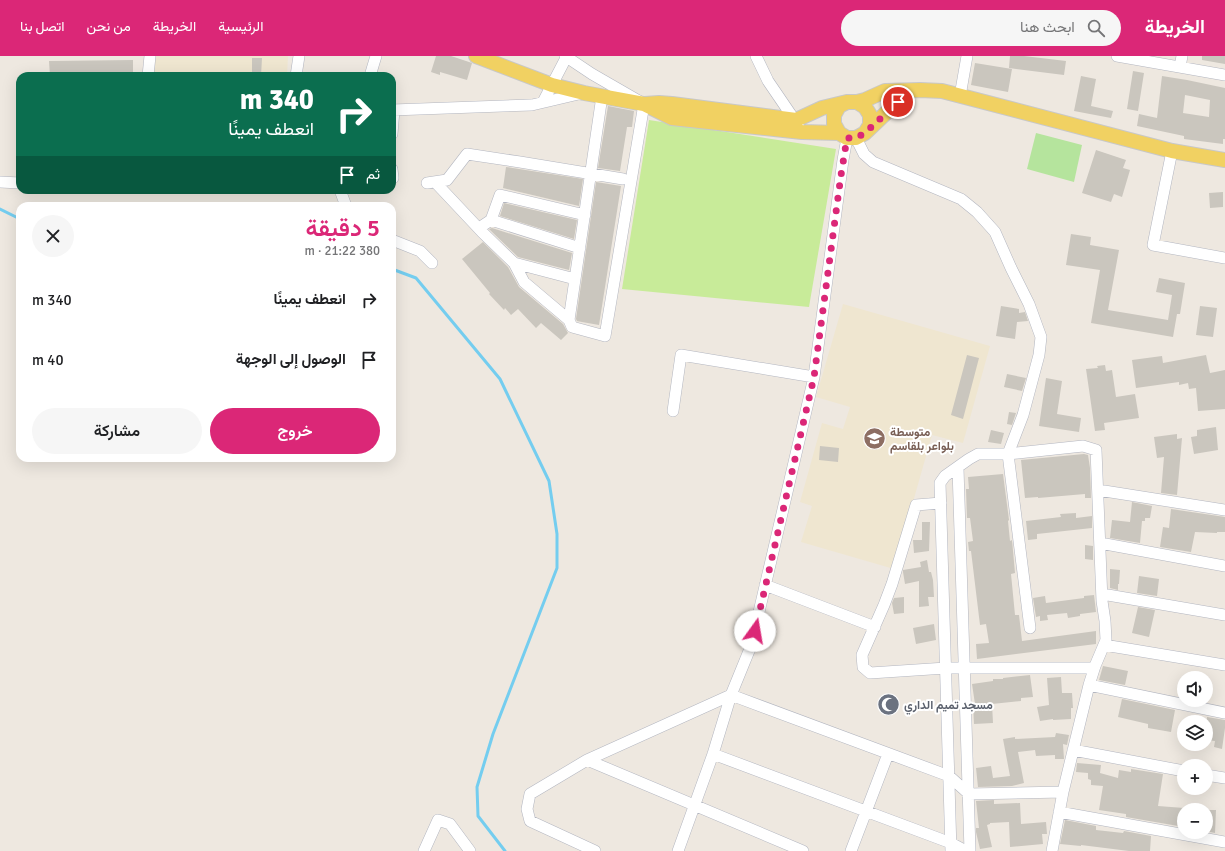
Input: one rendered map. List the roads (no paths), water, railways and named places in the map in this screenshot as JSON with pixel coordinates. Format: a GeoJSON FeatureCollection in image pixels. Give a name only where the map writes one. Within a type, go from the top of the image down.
{"type":"FeatureCollection","features":[{"type":"Feature","properties":{"kind":"main road"},"geometry":{"type":"LineString","coordinates":[[476,56],[552,85],[584,93],[644,104],[672,104],[852,135],[870,125],[870,115],[865,107],[852,102],[839,106],[834,114],[834,124],[852,135]]}},
{"type":"Feature","properties":{"kind":"main road"},"geometry":{"type":"LineString","coordinates":[[799,126],[822,108],[865,100],[885,91],[942,91],[1172,150],[1225,160]]}},
{"type":"Feature","properties":{"kind":"main road"},"geometry":{"type":"LineString","coordinates":[[852,135],[909,91]]}},
{"type":"Feature","properties":{"kind":"street"},"geometry":{"type":"LineString","coordinates":[[148,72],[150,56]]}},
{"type":"Feature","properties":{"kind":"street"},"geometry":{"type":"LineString","coordinates":[[297,72],[299,56]]}},
{"type":"Feature","properties":{"kind":"street"},"geometry":{"type":"LineString","coordinates":[[371,72],[376,56]]}},
{"type":"Feature","properties":{"kind":"street"},"geometry":{"type":"LineString","coordinates":[[543,102],[566,56],[592,74],[644,104],[605,336],[572,327],[569,320],[524,282],[514,263],[431,182],[447,180],[467,154],[623,179]]}},
{"type":"Feature","properties":{"kind":"street"},"geometry":{"type":"LineString","coordinates":[[756,56],[768,81],[799,126]]}},
{"type":"Feature","properties":{"kind":"street"},"geometry":{"type":"LineString","coordinates":[[960,96],[967,56]]}},
{"type":"Feature","properties":{"kind":"street"},"geometry":{"type":"LineString","coordinates":[[1117,56],[1181,61],[1225,75]]}},
{"type":"Feature","properties":{"kind":"street"},"geometry":{"type":"LineString","coordinates":[[396,110],[532,105],[584,93]]}},
{"type":"Feature","properties":{"kind":"street"},"geometry":{"type":"LineString","coordinates":[[569,320],[602,96]]}},
{"type":"Feature","properties":{"kind":"street"},"geometry":{"type":"LineString","coordinates":[[678,851],[713,754],[731,695],[751,646],[814,377],[842,168],[852,135]]}},
{"type":"Feature","properties":{"kind":"street"},"geometry":{"type":"LineString","coordinates":[[852,135],[864,154],[873,162],[961,199],[977,212],[995,232],[1029,304],[1042,337],[1039,355],[1023,415],[1008,454],[1030,628]]}},
{"type":"Feature","properties":{"kind":"street"},"geometry":{"type":"LineString","coordinates":[[1172,150],[1153,245],[1225,258]]}},
{"type":"Feature","properties":{"kind":"street"},"geometry":{"type":"LineString","coordinates":[[0,182],[16,183]]}},
{"type":"Feature","properties":{"kind":"street"},"geometry":{"type":"LineString","coordinates":[[479,228],[491,220],[500,195],[585,215]]}},
{"type":"Feature","properties":{"kind":"street"},"geometry":{"type":"LineString","coordinates":[[491,220],[580,248]]}},
{"type":"Feature","properties":{"kind":"street"},"geometry":{"type":"LineString","coordinates":[[396,242],[420,251],[432,263]]}},
{"type":"Feature","properties":{"kind":"street"},"geometry":{"type":"LineString","coordinates":[[514,263],[575,278]]}},
{"type":"Feature","properties":{"kind":"street"},"geometry":{"type":"LineString","coordinates":[[673,411],[681,355],[814,377]]}},
{"type":"Feature","properties":{"kind":"street"},"geometry":{"type":"LineString","coordinates":[[951,847],[940,483],[945,476],[978,454],[1008,454],[1083,446],[1096,450],[1102,594],[1106,640],[1094,668],[1089,685],[1063,792],[1052,851]]}},
{"type":"Feature","properties":{"kind":"street"},"geometry":{"type":"LineString","coordinates":[[958,468],[970,851]]}},
{"type":"Feature","properties":{"kind":"street"},"geometry":{"type":"LineString","coordinates":[[1098,490],[1225,510]]}},
{"type":"Feature","properties":{"kind":"street"},"geometry":{"type":"LineString","coordinates":[[941,503],[916,505],[892,584],[862,655],[864,667],[870,673],[946,668],[1094,668]]}},
{"type":"Feature","properties":{"kind":"street"},"geometry":{"type":"LineString","coordinates":[[1100,543],[1225,566]]}},
{"type":"Feature","properties":{"kind":"street"},"geometry":{"type":"LineString","coordinates":[[765,585],[875,626]]}},
{"type":"Feature","properties":{"kind":"street"},"geometry":{"type":"LineString","coordinates":[[1102,594],[1225,615]]}},
{"type":"Feature","properties":{"kind":"street"},"geometry":{"type":"LineString","coordinates":[[1104,645],[1225,665]]}},
{"type":"Feature","properties":{"kind":"street"},"geometry":{"type":"LineString","coordinates":[[1089,685],[1225,713]]}},
{"type":"Feature","properties":{"kind":"street"},"geometry":{"type":"LineString","coordinates":[[595,851],[530,821],[527,809],[530,794],[587,760],[731,695],[949,776],[969,794],[1063,792]]}},
{"type":"Feature","properties":{"kind":"street"},"geometry":{"type":"LineString","coordinates":[[1073,750],[1177,770]]}},
{"type":"Feature","properties":{"kind":"street"},"geometry":{"type":"LineString","coordinates":[[713,754],[866,812],[951,847],[966,851]]}},
{"type":"Feature","properties":{"kind":"street"},"geometry":{"type":"LineString","coordinates":[[851,851],[888,754]]}},
{"type":"Feature","properties":{"kind":"street"},"geometry":{"type":"LineString","coordinates":[[587,760],[803,851]]}},
{"type":"Feature","properties":{"kind":"street"},"geometry":{"type":"LineString","coordinates":[[1213,776],[1225,778]]}},
{"type":"Feature","properties":{"kind":"street"},"geometry":{"type":"LineString","coordinates":[[1059,812],[1225,842]]}},
{"type":"Feature","properties":{"kind":"street"},"geometry":{"type":"LineString","coordinates":[[424,851],[438,820],[450,824],[470,851]]}},
{"type":"Feature","properties":{"kind":"waterway"},"geometry":{"type":"LineString","coordinates":[[0,209],[16,217]]}},
{"type":"Feature","properties":{"kind":"waterway"},"geometry":{"type":"LineString","coordinates":[[396,270],[416,278],[500,379],[549,481],[557,534],[557,568],[493,734],[477,787],[478,816],[505,851]]}},
{"type":"Feature","properties":{"kind":"place","name":"متوسطة بلواعر بلقاسم"},"geometry":{"type":"Point","coordinates":[874,439]}},
{"type":"Feature","properties":{"kind":"place","name":"مسجد تميم الداري"},"geometry":{"type":"Point","coordinates":[889,705]}}]}
